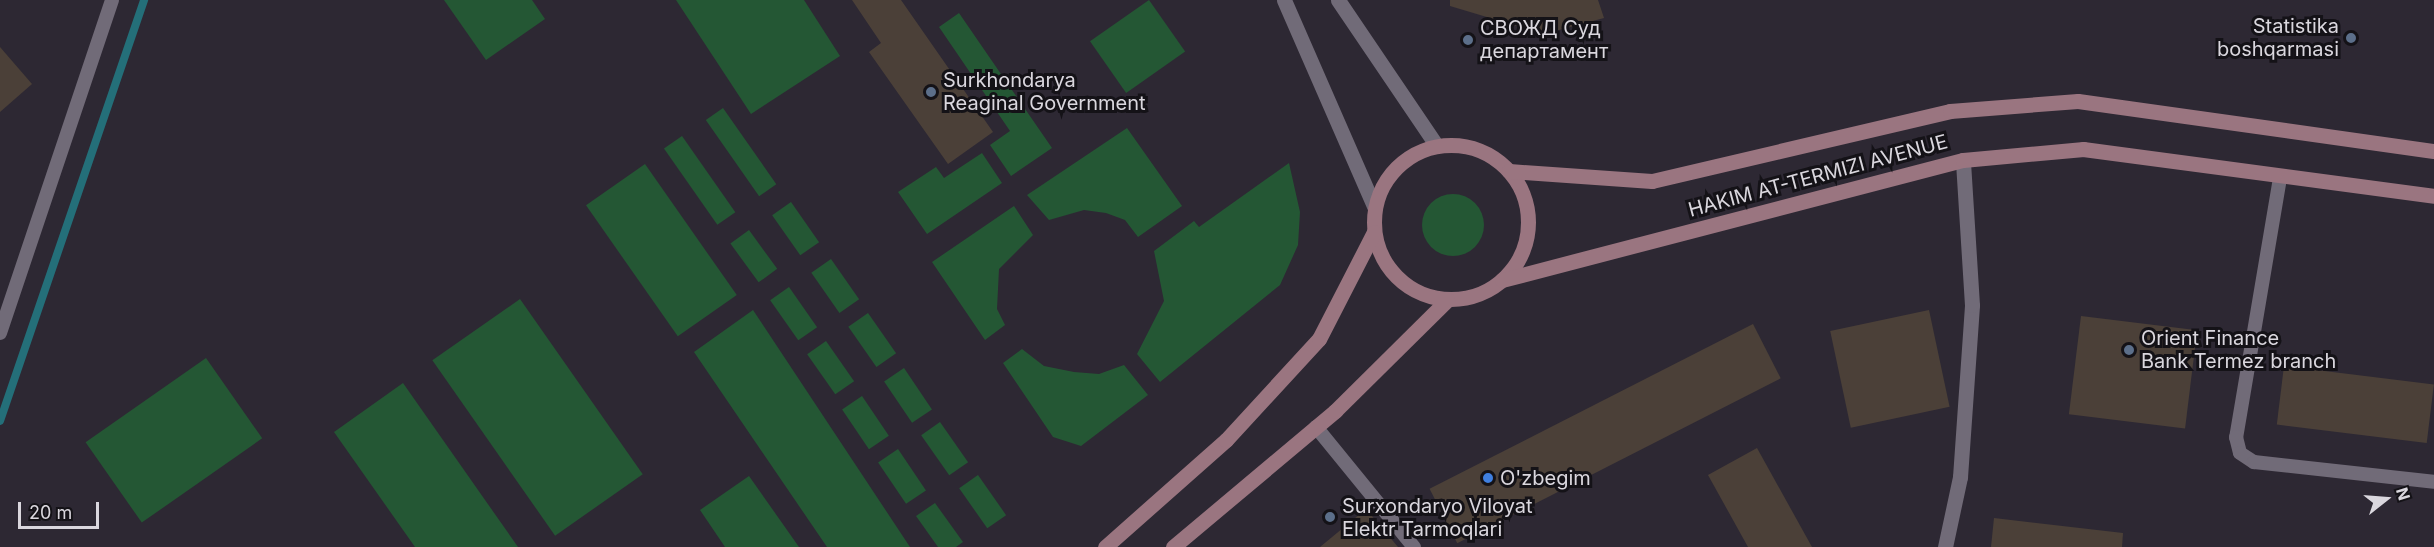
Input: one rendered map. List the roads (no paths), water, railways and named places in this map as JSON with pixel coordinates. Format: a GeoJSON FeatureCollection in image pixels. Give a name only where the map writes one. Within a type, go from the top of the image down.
{"type":"FeatureCollection","features":[{"type":"Feature","properties":{"kind":"main road","name":"HAKIM AT-TERMIZI AVENUE"},"geometry":{"type":"LineString","coordinates":[[1509,171],[1652,181],[1950,111],[2078,100],[2434,151]]}},
{"type":"Feature","properties":{"kind":"main road"},"geometry":{"type":"LineString","coordinates":[[1463,145],[1488,153],[1509,171],[1522,191],[1527,231],[1518,262],[1502,280],[1486,292],[1447,300],[1420,294],[1398,279],[1381,258],[1374,232],[1374,206],[1396,166],[1436,146],[1463,145]]}},
{"type":"Feature","properties":{"kind":"main road","name":"HAKIM AT-TERMIZI AVENUE"},"geometry":{"type":"LineString","coordinates":[[1502,280],[1963,160],[2083,149],[2280,178],[2434,196]]}},
{"type":"Feature","properties":{"kind":"main road"},"geometry":{"type":"LineString","coordinates":[[1105,547],[1226,440],[1319,339],[1374,232]]}},
{"type":"Feature","properties":{"kind":"main road"},"geometry":{"type":"LineString","coordinates":[[1173,547],[1316,427],[1447,300]]}},
{"type":"Feature","properties":{"kind":"street"},"geometry":{"type":"LineString","coordinates":[[1284,0],[1374,206]]}},
{"type":"Feature","properties":{"kind":"street"},"geometry":{"type":"LineString","coordinates":[[1338,0],[1436,146]]}},
{"type":"Feature","properties":{"kind":"street"},"geometry":{"type":"LineString","coordinates":[[1945,547],[1960,477],[1972,305],[1963,160]]}},
{"type":"Feature","properties":{"kind":"lane"},"geometry":{"type":"LineString","coordinates":[[0,333],[112,0]]}},
{"type":"Feature","properties":{"kind":"lane"},"geometry":{"type":"LineString","coordinates":[[2280,178],[2236,436],[2240,453],[2262,463],[2434,482]]}},
{"type":"Feature","properties":{"kind":"lane"},"geometry":{"type":"LineString","coordinates":[[1316,427],[1414,547]]}},
{"type":"Feature","properties":{"kind":"waterway"},"geometry":{"type":"LineString","coordinates":[[0,421],[144,0]]}},
{"type":"Feature","properties":{"kind":"place","name":"Statistika boshqarmasi"},"geometry":{"type":"Point","coordinates":[2351,38]}},
{"type":"Feature","properties":{"kind":"place","name":"СВОЖД Суд департамент"},"geometry":{"type":"Point","coordinates":[1468,40]}},
{"type":"Feature","properties":{"kind":"place","name":"Surkhondarya Reaginal Government"},"geometry":{"type":"Point","coordinates":[931,92]}},
{"type":"Feature","properties":{"kind":"place","name":"Orient Finance Bank Termez branch"},"geometry":{"type":"Point","coordinates":[2129,350]}},
{"type":"Feature","properties":{"kind":"place","name":"O'zbegim"},"geometry":{"type":"Point","coordinates":[1488,478]}},
{"type":"Feature","properties":{"kind":"place","name":"Surxondaryo Viloyat Elektr Tarmoqlari"},"geometry":{"type":"Point","coordinates":[1330,517]}}]}
